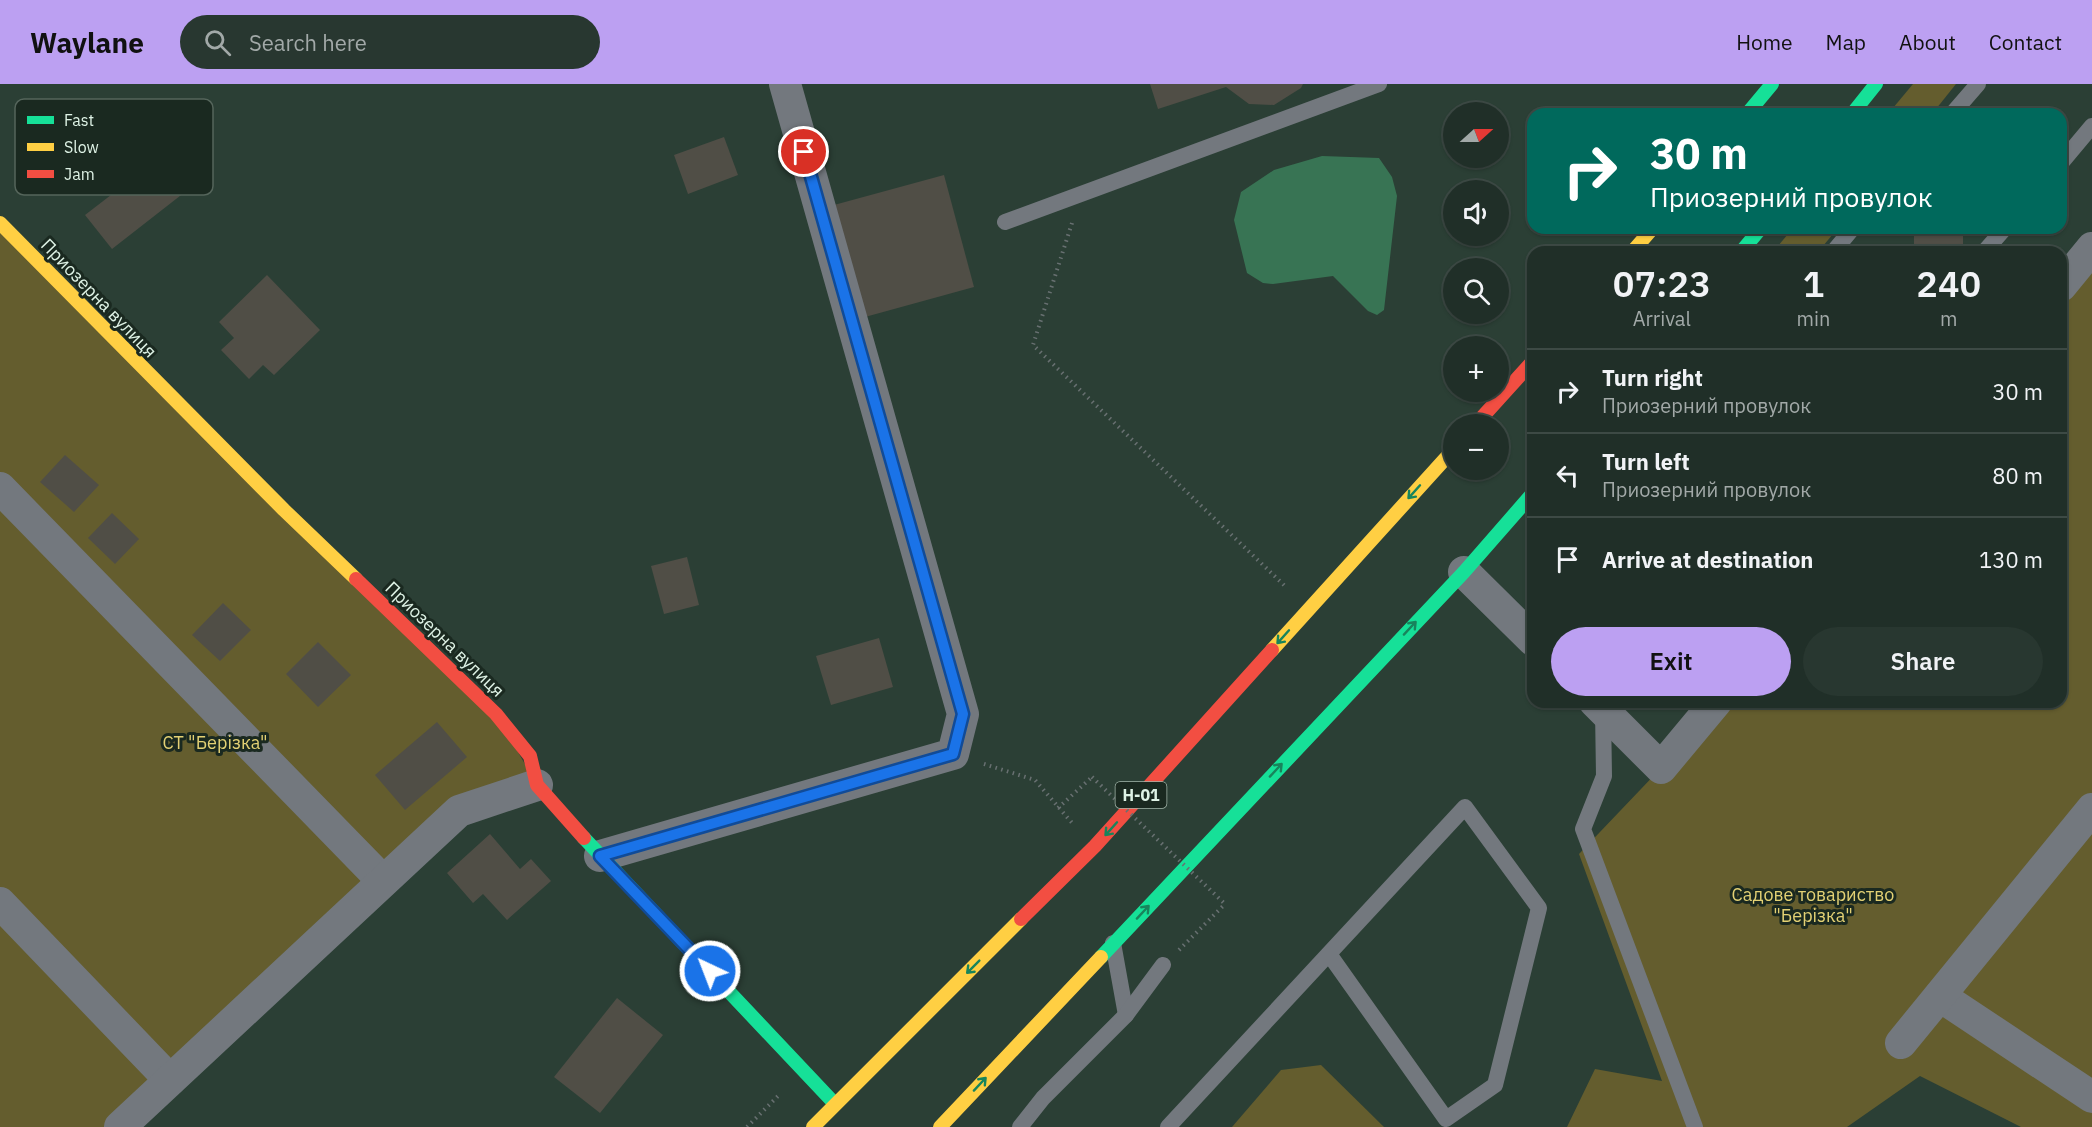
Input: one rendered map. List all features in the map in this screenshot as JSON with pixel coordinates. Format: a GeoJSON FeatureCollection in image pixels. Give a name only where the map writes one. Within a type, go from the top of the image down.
{"type":"FeatureCollection","features":[{"type":"Feature","properties":{"kind":"main road"},"geometry":{"type":"LineString","coordinates":[[1752,108],[1772,84]]}},
{"type":"Feature","properties":{"kind":"main road"},"geometry":{"type":"LineString","coordinates":[[1857,108],[1876,84]]}},
{"type":"Feature","properties":{"kind":"main road","name":"Приозерна вулиця"},"geometry":{"type":"LineString","coordinates":[[0,223],[276,502],[496,714],[530,756],[537,785],[600,856],[835,1104]]}},
{"type":"Feature","properties":{"kind":"main road"},"geometry":{"type":"LineString","coordinates":[[1637,246],[1647,234]]}},
{"type":"Feature","properties":{"kind":"main road"},"geometry":{"type":"LineString","coordinates":[[1746,246],[1756,234]]}},
{"type":"Feature","properties":{"kind":"main road"},"geometry":{"type":"LineString","coordinates":[[1485,414],[1527,368]]}},
{"type":"Feature","properties":{"kind":"main road","name":"Н-01"},"geometry":{"type":"LineString","coordinates":[[813,1127],[1095,846],[1443,461]]}},
{"type":"Feature","properties":{"kind":"main road"},"geometry":{"type":"LineString","coordinates":[[940,1127],[1464,572],[1527,499]]}},
{"type":"Feature","properties":{"kind":"street"},"geometry":{"type":"LineString","coordinates":[[600,856],[953,754],[963,714],[785,84]]}},
{"type":"Feature","properties":{"kind":"street"},"geometry":{"type":"LineString","coordinates":[[2067,279],[2092,248]]}},
{"type":"Feature","properties":{"kind":"street"},"geometry":{"type":"LineString","coordinates":[[0,488],[383,881]]}},
{"type":"Feature","properties":{"kind":"street"},"geometry":{"type":"LineString","coordinates":[[1464,572],[1527,634]]}},
{"type":"Feature","properties":{"kind":"street"},"geometry":{"type":"LineString","coordinates":[[1601,708],[1661,768],[1711,708]]}},
{"type":"Feature","properties":{"kind":"street"},"geometry":{"type":"LineString","coordinates":[[120,1127],[459,811],[537,785]]}},
{"type":"Feature","properties":{"kind":"street"},"geometry":{"type":"LineString","coordinates":[[1901,1043],[2092,809]]}},
{"type":"Feature","properties":{"kind":"street"},"geometry":{"type":"LineString","coordinates":[[0,903],[170,1080]]}},
{"type":"Feature","properties":{"kind":"street"},"geometry":{"type":"LineString","coordinates":[[1940,996],[2092,1097]]}},
{"type":"Feature","properties":{"kind":"lane"},"geometry":{"type":"LineString","coordinates":[[1005,222],[1379,84]]}},
{"type":"Feature","properties":{"kind":"lane"},"geometry":{"type":"LineString","coordinates":[[1957,108],[1978,84]]}},
{"type":"Feature","properties":{"kind":"lane"},"geometry":{"type":"LineString","coordinates":[[2067,156],[2092,126]]}},
{"type":"Feature","properties":{"kind":"lane"},"geometry":{"type":"LineString","coordinates":[[1838,246],[1848,234]]}},
{"type":"Feature","properties":{"kind":"lane"},"geometry":{"type":"LineString","coordinates":[[1989,246],[2000,234]]}},
{"type":"Feature","properties":{"kind":"lane"},"geometry":{"type":"LineString","coordinates":[[1599,708],[1604,776],[1583,829],[1695,1127]]}},
{"type":"Feature","properties":{"kind":"lane"},"geometry":{"type":"LineString","coordinates":[[1168,1127],[1465,807],[1539,908],[1495,1085],[1446,1119],[1329,954]]}},
{"type":"Feature","properties":{"kind":"lane"},"geometry":{"type":"LineString","coordinates":[[1113,943],[1126,1015]]}},
{"type":"Feature","properties":{"kind":"lane"},"geometry":{"type":"LineString","coordinates":[[1020,1127],[1043,1098],[1126,1015],[1163,965]]}},
{"type":"Feature","properties":{"kind":"path"},"geometry":{"type":"LineString","coordinates":[[1082,194],[1033,345],[1309,609]]}},
{"type":"Feature","properties":{"kind":"path"},"geometry":{"type":"LineString","coordinates":[[953,754],[1035,780],[1058,808],[1095,846]]}},
{"type":"Feature","properties":{"kind":"path"},"geometry":{"type":"LineString","coordinates":[[1058,808],[1092,777],[1225,904],[1163,965]]}},
{"type":"Feature","properties":{"kind":"path"},"geometry":{"type":"LineString","coordinates":[[747,1127],[804,1070]]}},
{"type":"Feature","properties":{"kind":"green space"},"geometry":{"type":"Polygon","coordinates":[[[1913,84],[1956,84],[1937,108],[1893,108],[1913,84]]]}},
{"type":"Feature","properties":{"kind":"green space","name":"СТ \"Берізка\""},"geometry":{"type":"Polygon","coordinates":[[[0,223],[496,714],[537,785],[459,811],[120,1127],[0,1127],[0,223]]]}},
{"type":"Feature","properties":{"kind":"green space"},"geometry":{"type":"Polygon","coordinates":[[[1788,234],[1833,234],[1823,246],[1778,246],[1788,234]]]}},
{"type":"Feature","properties":{"kind":"green space","name":"Садове товариство \"Берізка\""},"geometry":{"type":"Polygon","coordinates":[[[2092,248],[2092,1127],[2021,1127],[1920,1076],[1847,1127],[1567,1127],[1595,1069],[1662,1081],[1579,854],[1661,768],[1711,708],[2067,708],[2067,279],[2092,248]]]}},
{"type":"Feature","properties":{"kind":"green space"},"geometry":{"type":"Polygon","coordinates":[[[1321,1065],[1384,1127],[1232,1127],[1281,1070],[1321,1065]]]}},
{"type":"Feature","properties":{"kind":"shaded area"},"geometry":{"type":"Polygon","coordinates":[[[1322,156],[1379,158],[1392,177],[1397,196],[1384,310],[1377,315],[1368,311],[1333,276],[1273,284],[1263,283],[1247,273],[1234,220],[1241,192],[1274,170],[1322,156]]]}},
{"type":"Feature","properties":{"kind":"building"},"geometry":{"type":"Polygon","coordinates":[[[1150,84],[1303,84],[1301,88],[1274,105],[1249,104],[1226,87],[1158,109],[1150,84]]]}},
{"type":"Feature","properties":{"kind":"building"},"geometry":{"type":"Polygon","coordinates":[[[724,137],[738,175],[688,194],[674,155],[724,137]]]}},
{"type":"Feature","properties":{"kind":"building"},"geometry":{"type":"Polygon","coordinates":[[[944,175],[974,287],[865,317],[834,205],[944,175]]]}},
{"type":"Feature","properties":{"kind":"building"},"geometry":{"type":"Polygon","coordinates":[[[111,195],[181,195],[112,249],[85,215],[111,195]]]}},
{"type":"Feature","properties":{"kind":"building"},"geometry":{"type":"Polygon","coordinates":[[[1914,234],[1963,234],[1963,246],[1914,246],[1914,234]]]}},
{"type":"Feature","properties":{"kind":"building"},"geometry":{"type":"Polygon","coordinates":[[[267,275],[320,330],[274,375],[263,365],[249,379],[221,350],[234,338],[219,322],[267,275]]]}},
{"type":"Feature","properties":{"kind":"building"},"geometry":{"type":"Polygon","coordinates":[[[65,455],[99,485],[74,512],[40,482],[65,455]]]}},
{"type":"Feature","properties":{"kind":"building"},"geometry":{"type":"Polygon","coordinates":[[[112,513],[139,539],[115,564],[88,538],[112,513]]]}},
{"type":"Feature","properties":{"kind":"building"},"geometry":{"type":"Polygon","coordinates":[[[687,557],[699,605],[664,614],[651,566],[687,557]]]}},
{"type":"Feature","properties":{"kind":"building"},"geometry":{"type":"Polygon","coordinates":[[[223,603],[251,630],[220,661],[192,635],[223,603]]]}},
{"type":"Feature","properties":{"kind":"building"},"geometry":{"type":"Polygon","coordinates":[[[879,638],[893,687],[831,705],[816,656],[879,638]]]}},
{"type":"Feature","properties":{"kind":"building"},"geometry":{"type":"Polygon","coordinates":[[[318,642],[351,675],[318,707],[286,674],[318,642]]]}},
{"type":"Feature","properties":{"kind":"building"},"geometry":{"type":"Polygon","coordinates":[[[437,722],[467,757],[405,810],[375,775],[437,722]]]}},
{"type":"Feature","properties":{"kind":"building"},"geometry":{"type":"Polygon","coordinates":[[[490,834],[520,869],[531,859],[551,881],[507,920],[483,894],[473,903],[447,873],[490,834]]]}},
{"type":"Feature","properties":{"kind":"building"},"geometry":{"type":"Polygon","coordinates":[[[617,998],[663,1035],[600,1113],[554,1077],[617,998]]]}},
{"type":"Feature","properties":{"kind":"traffic: fast"},"geometry":{"type":"LineString","coordinates":[[1752,108],[1772,84]]}},
{"type":"Feature","properties":{"kind":"traffic: fast"},"geometry":{"type":"LineString","coordinates":[[1857,108],[1876,84]]}},
{"type":"Feature","properties":{"kind":"traffic: fast"},"geometry":{"type":"LineString","coordinates":[[1746,246],[1756,234]]}},
{"type":"Feature","properties":{"kind":"traffic: fast"},"geometry":{"type":"LineString","coordinates":[[1101,957],[1464,572],[1527,500]]}},
{"type":"Feature","properties":{"kind":"traffic: fast"},"geometry":{"type":"LineString","coordinates":[[584,838],[835,1104]]}},
{"type":"Feature","properties":{"kind":"traffic: slow"},"geometry":{"type":"LineString","coordinates":[[0,223],[284,510],[356,579]]}},
{"type":"Feature","properties":{"kind":"traffic: slow"},"geometry":{"type":"LineString","coordinates":[[1637,246],[1648,234]]}},
{"type":"Feature","properties":{"kind":"traffic: slow"},"geometry":{"type":"LineString","coordinates":[[1272,650],[1443,461]]}},
{"type":"Feature","properties":{"kind":"traffic: slow"},"geometry":{"type":"LineString","coordinates":[[813,1127],[1021,919]]}},
{"type":"Feature","properties":{"kind":"traffic: slow"},"geometry":{"type":"LineString","coordinates":[[940,1127],[1101,957]]}},
{"type":"Feature","properties":{"kind":"traffic: jam"},"geometry":{"type":"LineString","coordinates":[[1485,414],[1527,368]]}},
{"type":"Feature","properties":{"kind":"traffic: jam"},"geometry":{"type":"LineString","coordinates":[[356,579],[496,714],[530,756],[537,785],[584,838]]}},
{"type":"Feature","properties":{"kind":"traffic: jam"},"geometry":{"type":"LineString","coordinates":[[1021,919],[1095,846],[1272,650]]}},
{"type":"Feature","properties":{"kind":"route"},"geometry":{"type":"LineString","coordinates":[[710,971],[600,856],[953,754],[963,714],[804,152]]}}]}
